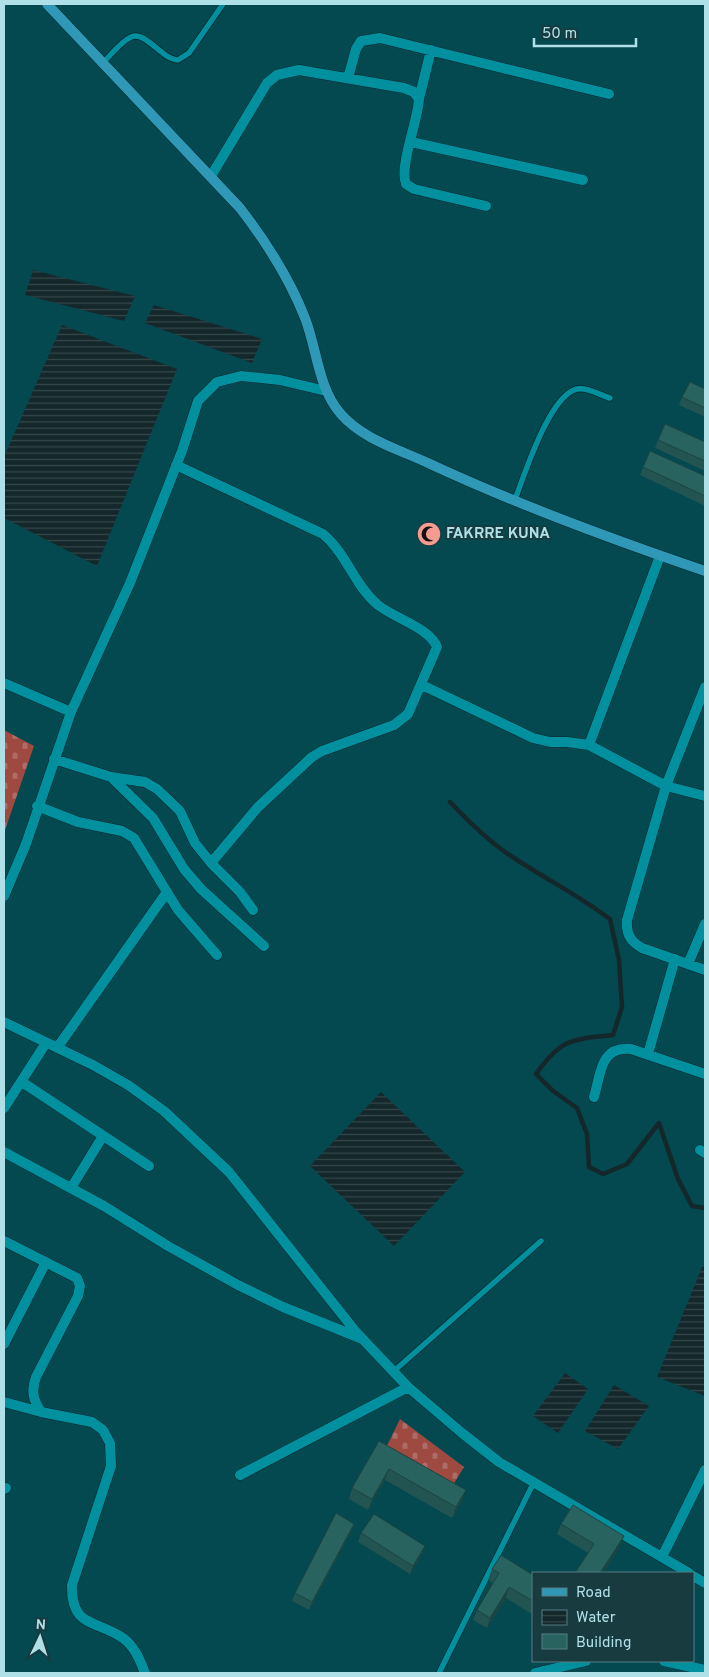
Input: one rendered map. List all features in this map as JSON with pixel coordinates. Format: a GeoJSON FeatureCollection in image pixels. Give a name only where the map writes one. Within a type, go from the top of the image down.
{"type":"FeatureCollection","features":[{"type":"Feature","properties":{"kind":"main road"},"geometry":{"type":"LineString","coordinates":[[47,4],[240,208],[269,245],[289,280],[306,320],[326,391],[340,413],[362,433],[514,502],[705,571]]}},
{"type":"Feature","properties":{"kind":"street"},"geometry":{"type":"LineString","coordinates":[[348,78],[356,49],[361,41],[370,38],[380,38],[610,94]]}},
{"type":"Feature","properties":{"kind":"street"},"geometry":{"type":"LineString","coordinates":[[431,50],[404,170],[406,184],[414,189],[486,206]]}},
{"type":"Feature","properties":{"kind":"street"},"geometry":{"type":"LineString","coordinates":[[210,176],[259,95],[267,83],[277,75],[299,70],[348,78],[404,88],[414,92],[420,99]]}},
{"type":"Feature","properties":{"kind":"street"},"geometry":{"type":"LineString","coordinates":[[411,142],[583,180]]}},
{"type":"Feature","properties":{"kind":"street"},"geometry":{"type":"LineString","coordinates":[[4,896],[26,844],[37,806],[70,712],[114,621],[176,465],[198,401],[217,382],[241,376],[280,380],[326,391]]}},
{"type":"Feature","properties":{"kind":"street"},"geometry":{"type":"LineString","coordinates":[[176,465],[310,526],[335,544],[369,596],[389,613],[435,640],[437,647],[408,714],[401,720],[312,757],[258,807],[211,863]]}},
{"type":"Feature","properties":{"kind":"street"},"geometry":{"type":"LineString","coordinates":[[589,745],[660,556]]}},
{"type":"Feature","properties":{"kind":"street"},"geometry":{"type":"LineString","coordinates":[[4,683],[70,712]]}},
{"type":"Feature","properties":{"kind":"street"},"geometry":{"type":"LineString","coordinates":[[422,685],[533,738],[550,742],[589,745],[666,786],[705,796]]}},
{"type":"Feature","properties":{"kind":"street"},"geometry":{"type":"LineString","coordinates":[[705,687],[666,786],[626,920],[626,930],[634,943],[705,970]]}},
{"type":"Feature","properties":{"kind":"street"},"geometry":{"type":"LineString","coordinates":[[54,759],[111,777],[144,782],[169,798],[180,811],[194,843],[240,892],[253,910]]}},
{"type":"Feature","properties":{"kind":"street"},"geometry":{"type":"LineString","coordinates":[[111,777],[153,818],[184,869],[201,889],[264,946]]}},
{"type":"Feature","properties":{"kind":"street"},"geometry":{"type":"LineString","coordinates":[[37,806],[78,822],[122,831],[134,838],[167,892],[191,926],[217,955]]}},
{"type":"Feature","properties":{"kind":"street"},"geometry":{"type":"LineString","coordinates":[[57,1048],[167,892]]}},
{"type":"Feature","properties":{"kind":"street"},"geometry":{"type":"LineString","coordinates":[[688,964],[705,924]]}},
{"type":"Feature","properties":{"kind":"street"},"geometry":{"type":"LineString","coordinates":[[648,1054],[675,959]]}},
{"type":"Feature","properties":{"kind":"street"},"geometry":{"type":"LineString","coordinates":[[4,1022],[93,1065],[128,1085],[164,1111],[229,1172],[364,1340],[408,1387],[499,1462],[687,1572]]}},
{"type":"Feature","properties":{"kind":"street"},"geometry":{"type":"LineString","coordinates":[[4,1108],[46,1043]]}},
{"type":"Feature","properties":{"kind":"street"},"geometry":{"type":"LineString","coordinates":[[594,1097],[606,1057],[612,1051],[622,1048],[631,1048],[705,1074]]}},
{"type":"Feature","properties":{"kind":"street"},"geometry":{"type":"LineString","coordinates":[[22,1082],[149,1166]]}},
{"type":"Feature","properties":{"kind":"street"},"geometry":{"type":"LineString","coordinates":[[71,1188],[103,1136]]}},
{"type":"Feature","properties":{"kind":"street"},"geometry":{"type":"LineString","coordinates":[[4,1152],[71,1188],[238,1285],[283,1307],[364,1340]]}},
{"type":"Feature","properties":{"kind":"street"},"geometry":{"type":"LineString","coordinates":[[4,1241],[77,1278],[80,1286],[78,1296],[32,1389],[33,1399],[41,1412]]}},
{"type":"Feature","properties":{"kind":"street"},"geometry":{"type":"LineString","coordinates":[[4,1344],[46,1262]]}},
{"type":"Feature","properties":{"kind":"street"},"geometry":{"type":"LineString","coordinates":[[240,1475],[408,1387]]}},
{"type":"Feature","properties":{"kind":"street"},"geometry":{"type":"LineString","coordinates":[[4,1402],[41,1412],[92,1422],[103,1430],[110,1443],[111,1466],[72,1585],[72,1603],[80,1617],[124,1638],[139,1655],[145,1673]]}},
{"type":"Feature","properties":{"kind":"street"},"geometry":{"type":"LineString","coordinates":[[662,1557],[705,1470]]}},
{"type":"Feature","properties":{"kind":"street"},"geometry":{"type":"LineString","coordinates":[[694,1577],[705,1583]]}},
{"type":"Feature","properties":{"kind":"street"},"geometry":{"type":"LineString","coordinates":[[535,1673],[582,1662]]}},
{"type":"Feature","properties":{"kind":"street"},"geometry":{"type":"LineString","coordinates":[[669,1662],[705,1670]]}},
{"type":"Feature","properties":{"kind":"lane"},"geometry":{"type":"LineString","coordinates":[[102,64],[127,40],[137,36],[143,37],[166,58],[178,60],[190,53],[223,4]]}},
{"type":"Feature","properties":{"kind":"lane"},"geometry":{"type":"LineString","coordinates":[[514,502],[543,429],[558,404],[570,392],[577,389],[586,389],[610,398]]}},
{"type":"Feature","properties":{"kind":"lane"},"geometry":{"type":"LineString","coordinates":[[394,1371],[541,1241]]}},
{"type":"Feature","properties":{"kind":"lane"},"geometry":{"type":"LineString","coordinates":[[439,1673],[534,1482]]}},
{"type":"Feature","properties":{"kind":"green space"},"geometry":{"type":"Polygon","coordinates":[[[4,730],[34,746],[4,833],[4,730]]]}},
{"type":"Feature","properties":{"kind":"green space"},"geometry":{"type":"Polygon","coordinates":[[[400,1419],[464,1467],[450,1490],[383,1454],[400,1419]]]}},
{"type":"Feature","properties":{"kind":"water"},"geometry":{"type":"Polygon","coordinates":[[[33,270],[135,296],[124,321],[25,295],[33,270]]]}},
{"type":"Feature","properties":{"kind":"water"},"geometry":{"type":"Polygon","coordinates":[[[154,305],[262,339],[252,363],[145,323],[154,305]]]}},
{"type":"Feature","properties":{"kind":"water"},"geometry":{"type":"Polygon","coordinates":[[[62,325],[177,369],[97,566],[4,518],[4,457],[62,325]]]}},
{"type":"Feature","properties":{"kind":"water"},"geometry":{"type":"Polygon","coordinates":[[[381,1092],[465,1172],[394,1246],[310,1166],[381,1092]]]}},
{"type":"Feature","properties":{"kind":"water"},"geometry":{"type":"Polygon","coordinates":[[[705,1260],[705,1396],[657,1377],[705,1260]]]}},
{"type":"Feature","properties":{"kind":"water"},"geometry":{"type":"Polygon","coordinates":[[[565,1373],[588,1389],[558,1433],[533,1416],[565,1373]]]}},
{"type":"Feature","properties":{"kind":"water"},"geometry":{"type":"Polygon","coordinates":[[[614,1385],[649,1406],[618,1449],[585,1431],[614,1385]]]}},
{"type":"Feature","properties":{"kind":"building"},"geometry":{"type":"Polygon","coordinates":[[[690,382],[705,389],[705,408],[682,397],[690,382]]]}},
{"type":"Feature","properties":{"kind":"building"},"geometry":{"type":"Polygon","coordinates":[[[665,424],[705,442],[705,461],[658,440],[665,424]]]}},
{"type":"Feature","properties":{"kind":"building"},"geometry":{"type":"Polygon","coordinates":[[[650,451],[705,476],[705,496],[643,467],[650,451]]]}},
{"type":"Feature","properties":{"kind":"building"},"geometry":{"type":"Polygon","coordinates":[[[379,1441],[466,1490],[456,1507],[389,1469],[372,1499],[352,1488],[379,1441]]]}},
{"type":"Feature","properties":{"kind":"building"},"geometry":{"type":"Polygon","coordinates":[[[573,1505],[624,1536],[601,1572],[576,1572],[594,1544],[561,1524],[573,1505]]]}},
{"type":"Feature","properties":{"kind":"building"},"geometry":{"type":"Polygon","coordinates":[[[336,1513],[354,1524],[312,1602],[295,1593],[336,1513]]]}},
{"type":"Feature","properties":{"kind":"building"},"geometry":{"type":"Polygon","coordinates":[[[374,1514],[425,1546],[413,1566],[361,1533],[374,1514]]]}},
{"type":"Feature","properties":{"kind":"building"},"geometry":{"type":"Polygon","coordinates":[[[501,1555],[532,1574],[532,1600],[509,1587],[490,1618],[477,1610],[499,1573],[492,1569],[501,1555]]]}},
{"type":"Feature","properties":{"kind":"waterway"},"geometry":{"type":"LineString","coordinates":[[450,802],[494,844],[610,919],[619,960],[622,1007],[613,1035],[577,1040],[560,1047],[536,1074],[553,1091],[577,1108],[587,1134],[589,1167],[603,1174],[627,1164],[659,1123],[678,1179],[692,1206],[705,1208]]}},
{"type":"Feature","properties":{"kind":"place","name":"FAKRRE KUNA"},"geometry":{"type":"Point","coordinates":[429,534]}}]}
